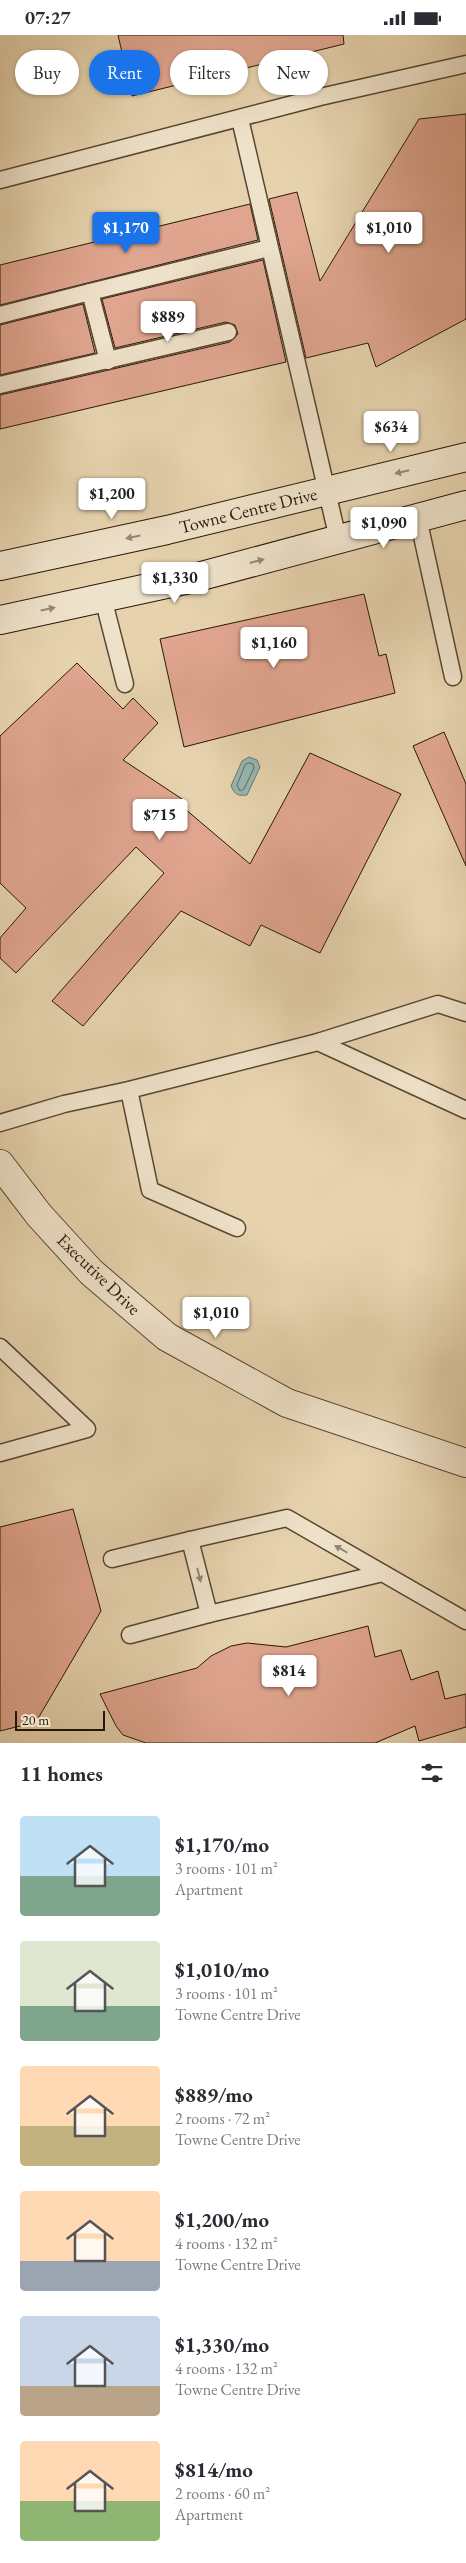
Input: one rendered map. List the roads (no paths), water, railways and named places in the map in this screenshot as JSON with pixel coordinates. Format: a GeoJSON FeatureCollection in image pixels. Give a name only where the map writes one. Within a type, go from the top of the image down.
{"type":"FeatureCollection","features":[{"type":"Feature","properties":{"kind":"main road","name":"Towne Centre Drive"},"geometry":{"type":"LineString","coordinates":[[0,566],[167,530],[466,457]]}},
{"type":"Feature","properties":{"kind":"main road"},"geometry":{"type":"LineString","coordinates":[[0,620],[194,578],[466,505]]}},
{"type":"Feature","properties":{"kind":"main road","name":"Executive Drive"},"geometry":{"type":"LineString","coordinates":[[0,1163],[39,1215],[92,1272],[167,1337],[287,1403],[466,1463]]}},
{"type":"Feature","properties":{"kind":"lane"},"geometry":{"type":"LineString","coordinates":[[0,180],[320,97],[466,64]]}},
{"type":"Feature","properties":{"kind":"lane"},"geometry":{"type":"LineString","coordinates":[[240,119],[338,539]]}},
{"type":"Feature","properties":{"kind":"lane"},"geometry":{"type":"LineString","coordinates":[[0,315],[269,248]]}},
{"type":"Feature","properties":{"kind":"lane"},"geometry":{"type":"LineString","coordinates":[[90,292],[108,361]]}},
{"type":"Feature","properties":{"kind":"lane"},"geometry":{"type":"LineString","coordinates":[[0,385],[228,332]]}},
{"type":"Feature","properties":{"kind":"lane"},"geometry":{"type":"LineString","coordinates":[[418,518],[453,677]]}},
{"type":"Feature","properties":{"kind":"lane"},"geometry":{"type":"LineString","coordinates":[[103,597],[125,684]]}},
{"type":"Feature","properties":{"kind":"lane"},"geometry":{"type":"LineString","coordinates":[[0,1123],[64,1104],[129,1090],[318,1042],[438,1004],[466,1013]]}},
{"type":"Feature","properties":{"kind":"lane"},"geometry":{"type":"LineString","coordinates":[[318,1042],[466,1110]]}},
{"type":"Feature","properties":{"kind":"lane"},"geometry":{"type":"LineString","coordinates":[[129,1090],[150,1190],[236,1228]]}},
{"type":"Feature","properties":{"kind":"lane"},"geometry":{"type":"LineString","coordinates":[[0,1347],[86,1429],[0,1453]]}},
{"type":"Feature","properties":{"kind":"lane"},"geometry":{"type":"LineString","coordinates":[[112,1559],[287,1518],[466,1621]]}},
{"type":"Feature","properties":{"kind":"lane"},"geometry":{"type":"LineString","coordinates":[[190,1540],[209,1614]]}},
{"type":"Feature","properties":{"kind":"lane"},"geometry":{"type":"LineString","coordinates":[[130,1635],[209,1614],[383,1573]]}},
{"type":"Feature","properties":{"kind":"water"},"geometry":{"type":"Polygon","coordinates":[[[249,757],[257,760],[260,767],[247,795],[239,795],[235,793],[231,786],[242,761],[249,757]]]}}]}
